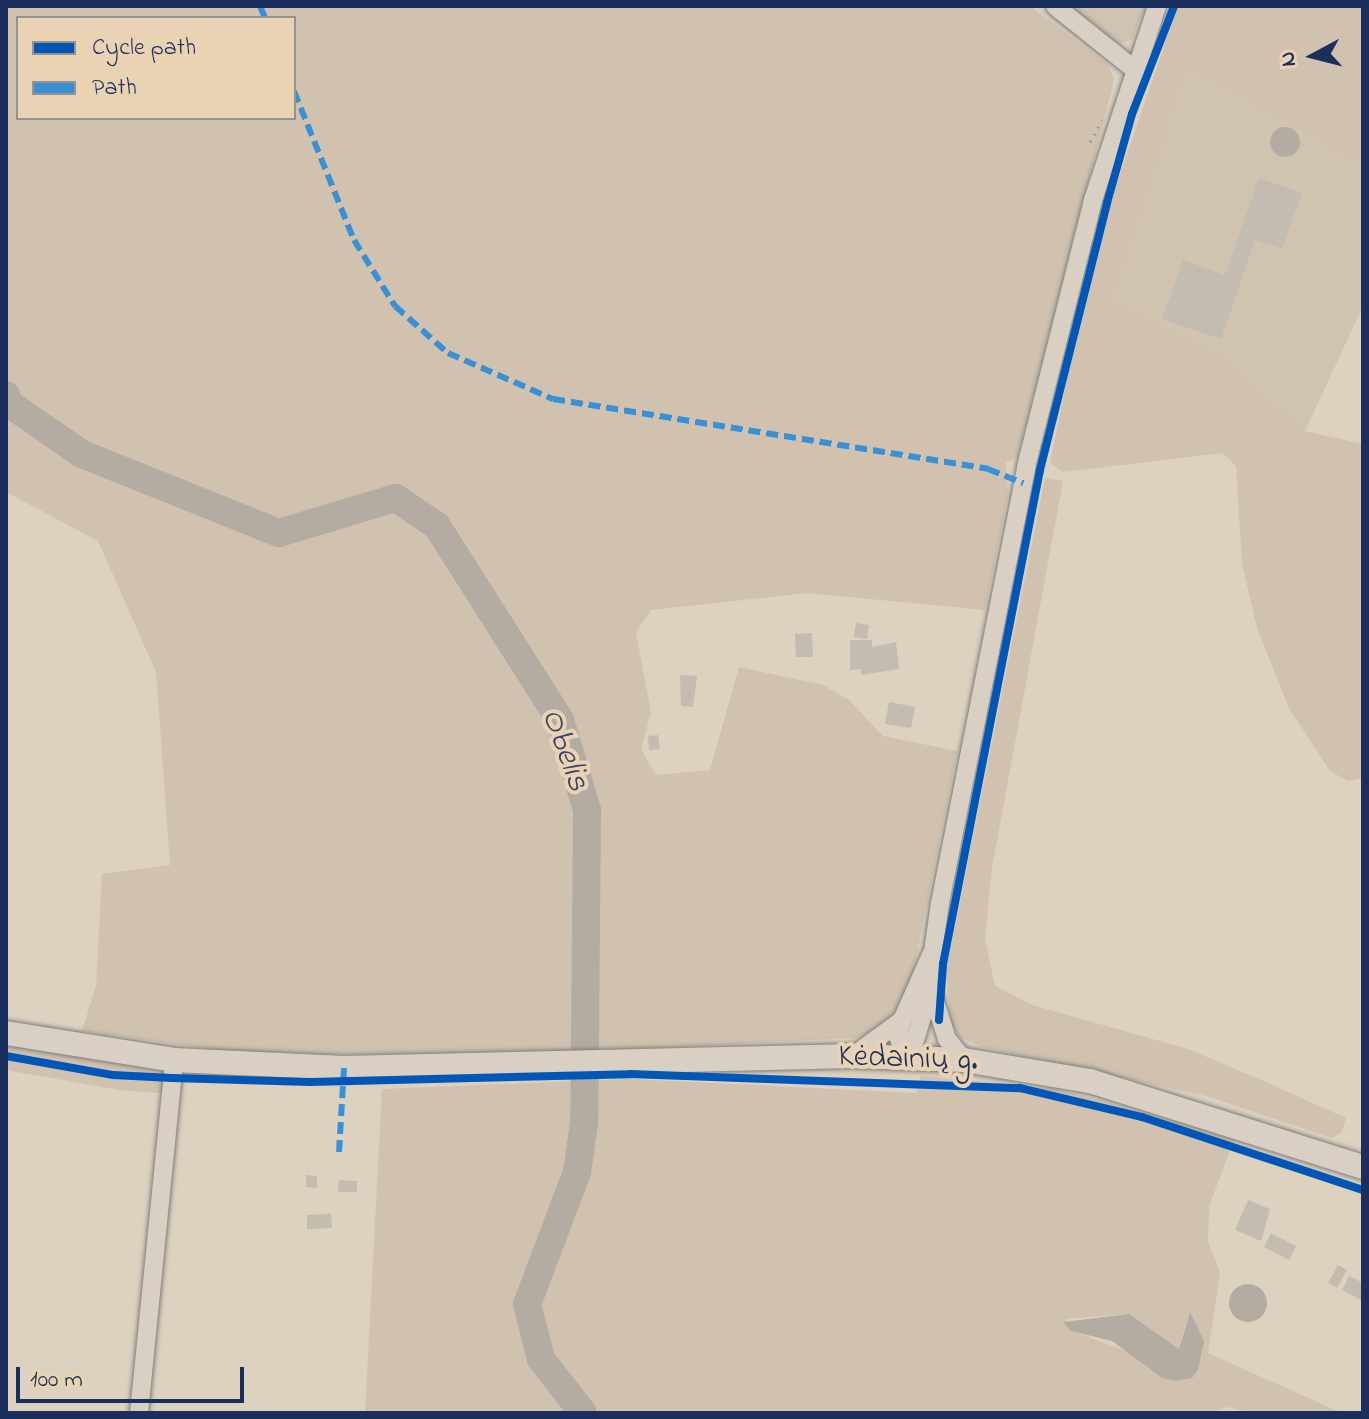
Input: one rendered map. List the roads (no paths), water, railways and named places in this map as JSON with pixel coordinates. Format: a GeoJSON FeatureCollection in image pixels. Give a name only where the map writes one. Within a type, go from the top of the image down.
{"type":"FeatureCollection","features":[{"type":"Feature","properties":{"kind":"main road","name":"Kėdainių g."},"geometry":{"type":"LineString","coordinates":[[6,1033],[174,1060],[344,1068],[853,1056],[964,1060],[1090,1081],[1363,1167]]}},
{"type":"Feature","properties":{"kind":"street"},"geometry":{"type":"LineString","coordinates":[[1055,6],[1134,69]]}},
{"type":"Feature","properties":{"kind":"street"},"geometry":{"type":"LineString","coordinates":[[929,964],[902,1020],[899,1047],[905,1057],[918,1035],[929,964],[1026,467],[1093,200],[1157,6]]}},
{"type":"Feature","properties":{"kind":"street"},"geometry":{"type":"LineString","coordinates":[[929,964],[947,1039],[964,1060]]}},
{"type":"Feature","properties":{"kind":"street"},"geometry":{"type":"LineString","coordinates":[[853,1056],[902,1020]]}},
{"type":"Feature","properties":{"kind":"street"},"geometry":{"type":"LineString","coordinates":[[139,1413],[174,1060]]}},
{"type":"Feature","properties":{"kind":"waterway","name":"Obelis"},"geometry":{"type":"LineString","coordinates":[[6,395],[8,403],[82,454],[279,533],[396,498],[437,526],[560,720],[587,810],[584,1123],[577,1172],[527,1304],[541,1359],[583,1413]]}}]}
